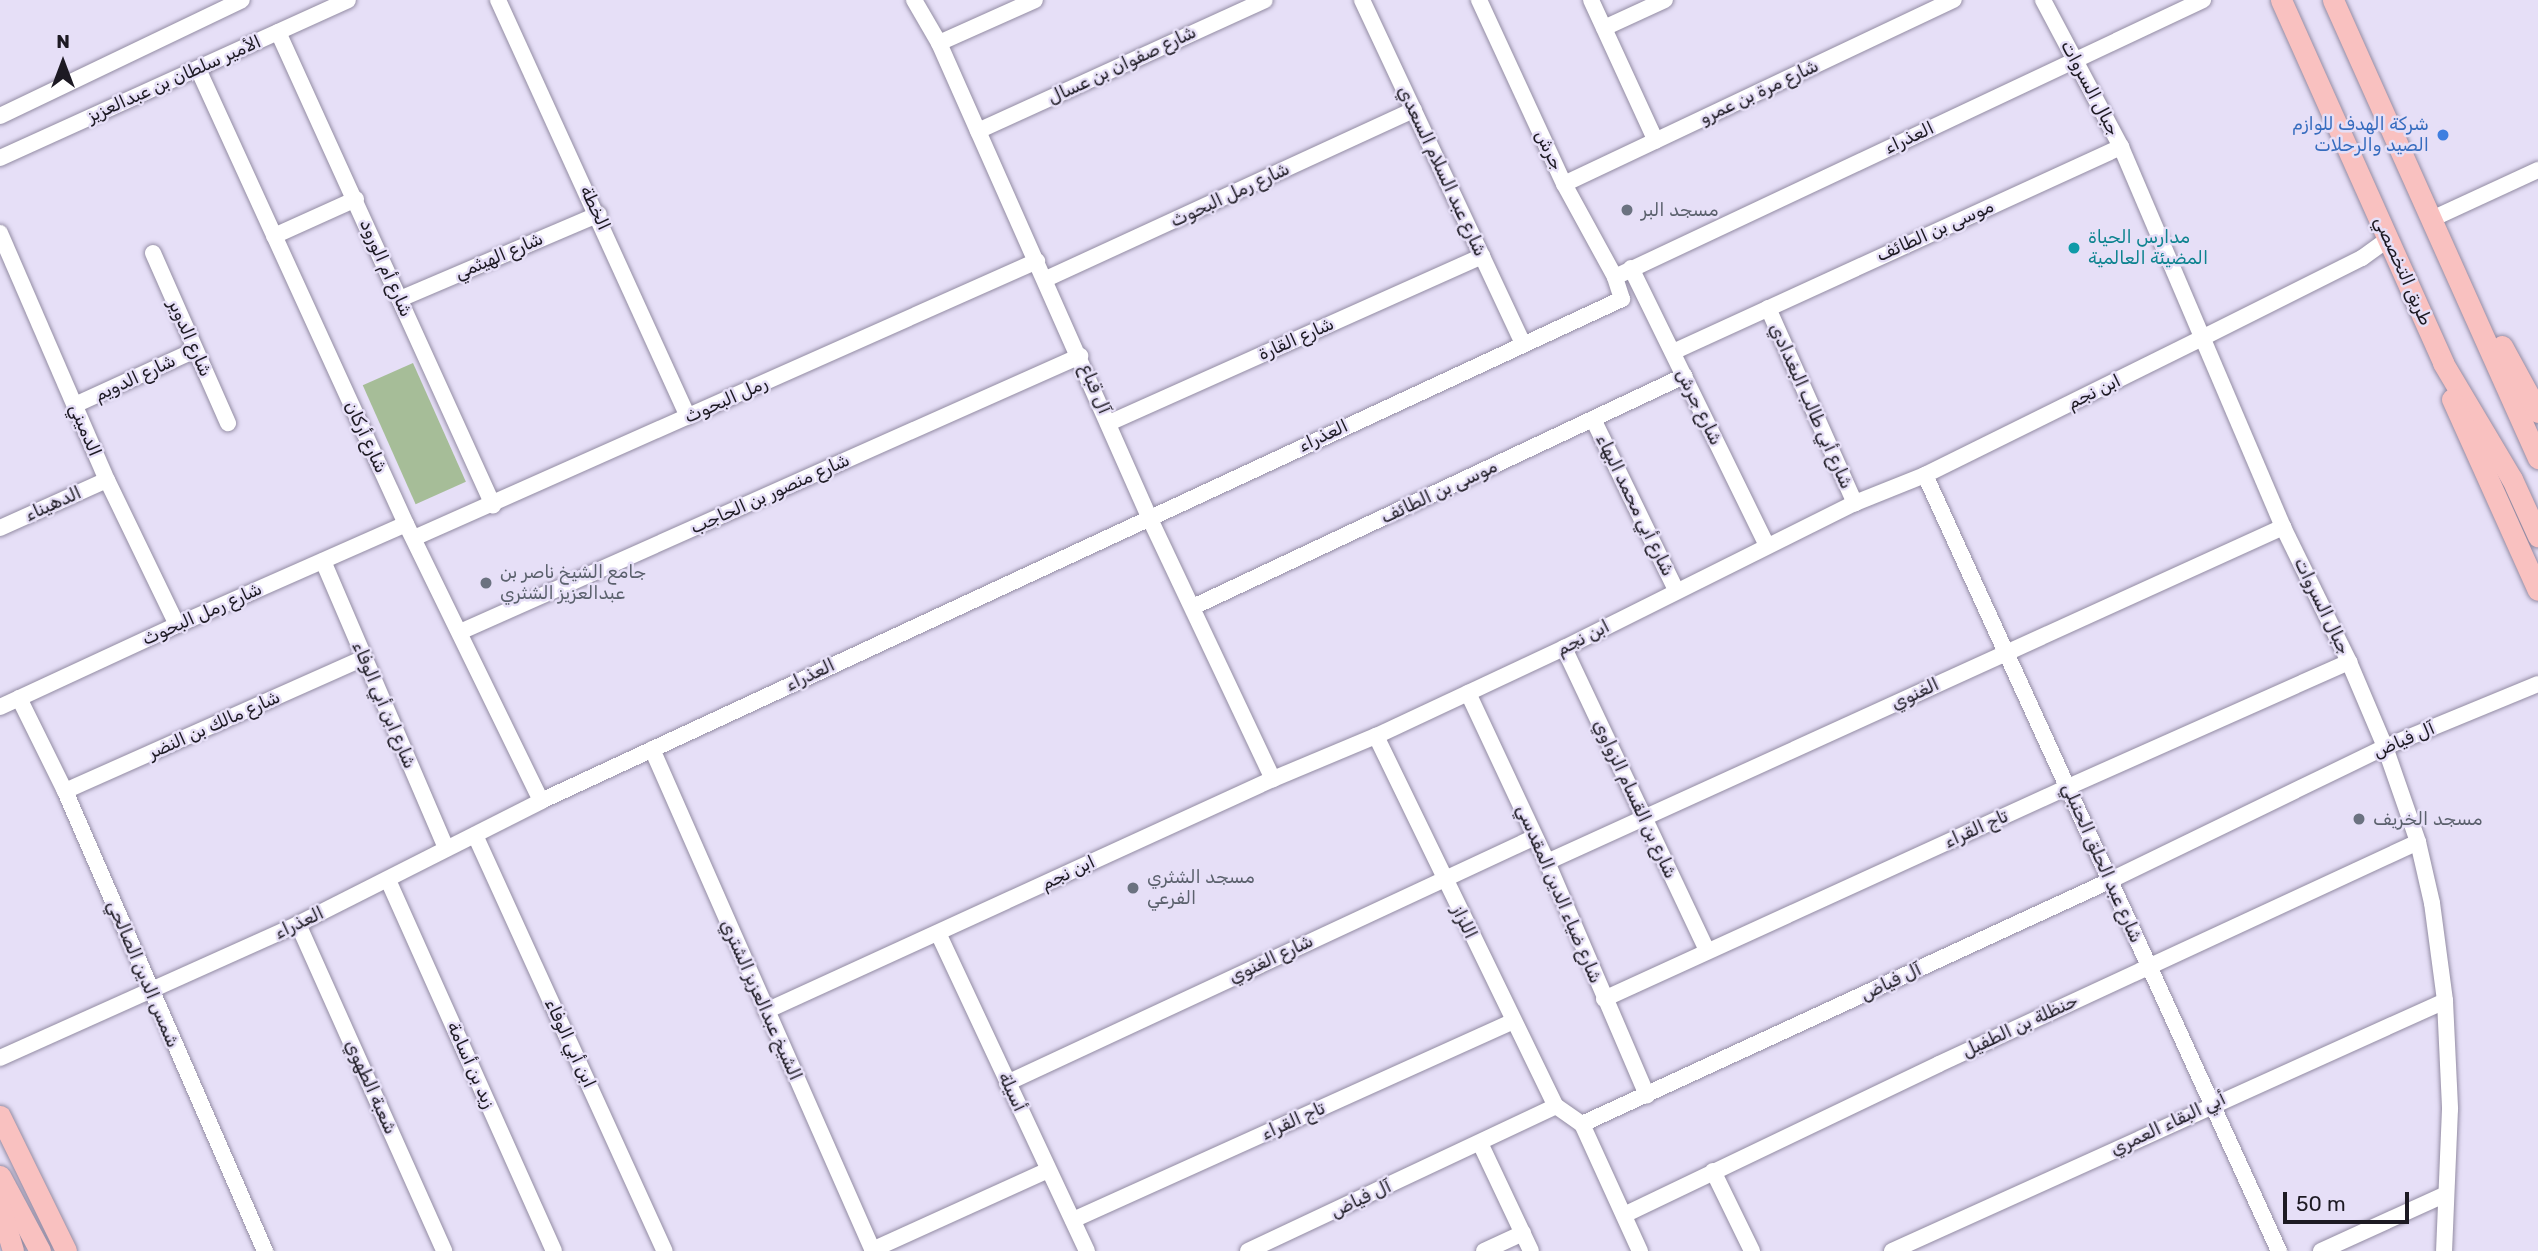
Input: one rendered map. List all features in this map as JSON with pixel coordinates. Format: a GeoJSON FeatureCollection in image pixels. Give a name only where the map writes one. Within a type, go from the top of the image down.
{"type":"FeatureCollection","features":[{"type":"Feature","properties":{"kind":"main road","name":"طريق التخصصي"},"geometry":{"type":"LineString","coordinates":[[2281,0],[2443,363],[2512,479],[2538,536]]}},
{"type":"Feature","properties":{"kind":"main road"},"geometry":{"type":"LineString","coordinates":[[2333,0],[2538,458]]}},
{"type":"Feature","properties":{"kind":"main road"},"geometry":{"type":"LineString","coordinates":[[2432,219],[2538,412]]}},
{"type":"Feature","properties":{"kind":"main road"},"geometry":{"type":"LineString","coordinates":[[2443,363],[2453,404],[2538,590]]}},
{"type":"Feature","properties":{"kind":"main road"},"geometry":{"type":"LineString","coordinates":[[0,1116],[66,1251]]}},
{"type":"Feature","properties":{"kind":"main road"},"geometry":{"type":"LineString","coordinates":[[0,1176],[40,1251]]}},
{"type":"Feature","properties":{"kind":"main road"},"geometry":{"type":"LineString","coordinates":[[0,1207],[13,1251]]}},
{"type":"Feature","properties":{"kind":"street"},"geometry":{"type":"LineString","coordinates":[[0,116],[242,0]]}},
{"type":"Feature","properties":{"kind":"street","name":"الأمير سلطان بن عبدالعزيز"},"geometry":{"type":"LineString","coordinates":[[0,158],[348,0]]}},
{"type":"Feature","properties":{"kind":"street","name":"الخطة"},"geometry":{"type":"LineString","coordinates":[[498,0],[598,214],[688,417]]}},
{"type":"Feature","properties":{"kind":"street","name":"آل قباع"},"geometry":{"type":"LineString","coordinates":[[914,0],[939,43],[1046,279],[1149,517],[1273,779]]}},
{"type":"Feature","properties":{"kind":"street"},"geometry":{"type":"LineString","coordinates":[[939,43],[1035,0]]}},
{"type":"Feature","properties":{"kind":"street","name":"شارع صفوان بن عسال"},"geometry":{"type":"LineString","coordinates":[[978,131],[1265,0]]}},
{"type":"Feature","properties":{"kind":"street","name":"شارع عبد السلام السعدي"},"geometry":{"type":"LineString","coordinates":[[1362,0],[1523,343]]}},
{"type":"Feature","properties":{"kind":"street","name":"جرش"},"geometry":{"type":"LineString","coordinates":[[1479,0],[1564,184],[1615,277],[1622,299]]}},
{"type":"Feature","properties":{"kind":"street"},"geometry":{"type":"LineString","coordinates":[[1591,0],[1656,141]]}},
{"type":"Feature","properties":{"kind":"street"},"geometry":{"type":"LineString","coordinates":[[1604,28],[1665,0]]}},
{"type":"Feature","properties":{"kind":"street","name":"شارع مرة بن عمرو"},"geometry":{"type":"LineString","coordinates":[[1564,184],[1954,0]]}},
{"type":"Feature","properties":{"kind":"street","name":"جبال السروات"},"geometry":{"type":"LineString","coordinates":[[2043,0],[2121,147],[2283,527],[2349,662],[2385,747],[2418,842],[2432,903],[2445,1000],[2450,1110],[2444,1251]]}},
{"type":"Feature","properties":{"kind":"street","name":"العذراء"},"geometry":{"type":"LineString","coordinates":[[1615,277],[2203,0]]}},
{"type":"Feature","properties":{"kind":"street","name":"شارع أم الورود"},"geometry":{"type":"LineString","coordinates":[[278,32],[493,505]]}},
{"type":"Feature","properties":{"kind":"street","name":"شارع أركان"},"geometry":{"type":"LineString","coordinates":[[198,69],[410,531],[541,801]]}},
{"type":"Feature","properties":{"kind":"street","name":"شارع رمل البحوث"},"geometry":{"type":"LineString","coordinates":[[1046,279],[1414,110]]}},
{"type":"Feature","properties":{"kind":"street","name":"موسى بن الطائف"},"geometry":{"type":"LineString","coordinates":[[1673,352],[2121,147]]}},
{"type":"Feature","properties":{"kind":"street"},"geometry":{"type":"LineString","coordinates":[[2432,219],[2538,170]]}},
{"type":"Feature","properties":{"kind":"street"},"geometry":{"type":"LineString","coordinates":[[274,236],[356,199]]}},
{"type":"Feature","properties":{"kind":"street","name":"شارع الهيثمي"},"geometry":{"type":"LineString","coordinates":[[400,299],[598,214]]}},
{"type":"Feature","properties":{"kind":"street","name":"الدميني"},"geometry":{"type":"LineString","coordinates":[[0,233],[107,480],[177,625]]}},
{"type":"Feature","properties":{"kind":"street","name":"ابن نجم"},"geometry":{"type":"LineString","coordinates":[[766,1011],[1273,779],[1376,736],[1564,648],[1855,503],[1925,475],[2202,338],[2362,258],[2388,239]]}},
{"type":"Feature","properties":{"kind":"street","name":"شارع الدوير"},"geometry":{"type":"LineString","coordinates":[[153,253],[228,423]]}},
{"type":"Feature","properties":{"kind":"street","name":"شارع القارة"},"geometry":{"type":"LineString","coordinates":[[1109,423],[1482,256]]}},
{"type":"Feature","properties":{"kind":"street","name":"رمل البحوث"},"geometry":{"type":"LineString","coordinates":[[410,531],[493,505],[1037,261]]}},
{"type":"Feature","properties":{"kind":"street","name":"شارع جرش"},"geometry":{"type":"LineString","coordinates":[[1631,268],[1767,546]]}},
{"type":"Feature","properties":{"kind":"street","name":"العذراء"},"geometry":{"type":"LineString","coordinates":[[0,1058],[298,924],[541,801],[1622,299]]}},
{"type":"Feature","properties":{"kind":"street","name":"شارع أبي طالب البغدادي"},"geometry":{"type":"LineString","coordinates":[[1768,308],[1855,503]]}},
{"type":"Feature","properties":{"kind":"street","name":"شارع الدويم"},"geometry":{"type":"LineString","coordinates":[[75,405],[195,351]]}},
{"type":"Feature","properties":{"kind":"street","name":"شارع منصور بن الحاجب"},"geometry":{"type":"LineString","coordinates":[[460,632],[1080,356]]}},
{"type":"Feature","properties":{"kind":"street","name":"موسى بن الطائف"},"geometry":{"type":"LineString","coordinates":[[1193,607],[1684,376]]}},
{"type":"Feature","properties":{"kind":"street","name":"شارع أبي محمد البهاء"},"geometry":{"type":"LineString","coordinates":[[1593,419],[1676,590]]}},
{"type":"Feature","properties":{"kind":"street","name":"شارع عبد الحلق الحنبلي"},"geometry":{"type":"LineString","coordinates":[[1925,475],[2279,1251]]}},
{"type":"Feature","properties":{"kind":"street","name":"الدهيناء"},"geometry":{"type":"LineString","coordinates":[[0,528],[107,480]]}},
{"type":"Feature","properties":{"kind":"street","name":"الغنوي"},"geometry":{"type":"LineString","coordinates":[[1547,862],[2283,527]]}},
{"type":"Feature","properties":{"kind":"street","name":"شارع رمل البحوث"},"geometry":{"type":"LineString","coordinates":[[0,707],[323,561],[410,531]]}},
{"type":"Feature","properties":{"kind":"street","name":"شارع ابن أبي الوفاء"},"geometry":{"type":"LineString","coordinates":[[323,561],[446,848]]}},
{"type":"Feature","properties":{"kind":"street","name":"شارع بن القسام الزواوي"},"geometry":{"type":"LineString","coordinates":[[1564,648],[1707,950]]}},
{"type":"Feature","properties":{"kind":"street","name":"شارع مالك بن النضر"},"geometry":{"type":"LineString","coordinates":[[65,791],[364,658]]}},
{"type":"Feature","properties":{"kind":"street","name":"تاج القراء"},"geometry":{"type":"LineString","coordinates":[[1604,999],[1707,950],[2349,662]]}},
{"type":"Feature","properties":{"kind":"street","name":"آل فياض"},"geometry":{"type":"LineString","coordinates":[[1582,1124],[2109,881],[2385,747],[2538,684]]}},
{"type":"Feature","properties":{"kind":"street","name":"شارع ضياء الدين المقدسي"},"geometry":{"type":"LineString","coordinates":[[1468,693],[1547,862],[1647,1095]]}},
{"type":"Feature","properties":{"kind":"street","name":"شمس الدين الصالحي"},"geometry":{"type":"LineString","coordinates":[[19,698],[65,791],[265,1251]]}},
{"type":"Feature","properties":{"kind":"street","name":"اللزاز"},"geometry":{"type":"LineString","coordinates":[[1376,736],[1556,1105]]}},
{"type":"Feature","properties":{"kind":"street","name":"الشيخ عبدالعزيز الشتري"},"geometry":{"type":"LineString","coordinates":[[652,749],[872,1250]]}},
{"type":"Feature","properties":{"kind":"street","name":"ابن أبي الوفاء"},"geometry":{"type":"LineString","coordinates":[[475,835],[665,1251]]}},
{"type":"Feature","properties":{"kind":"street","name":"شارع الغنوي"},"geometry":{"type":"LineString","coordinates":[[1007,1083],[1535,837]]}},
{"type":"Feature","properties":{"kind":"street","name":"حنظلة بن الطفيل"},"geometry":{"type":"LineString","coordinates":[[1623,1215],[2148,966],[2418,842]]}},
{"type":"Feature","properties":{"kind":"street","name":"زيد بن أسامة"},"geometry":{"type":"LineString","coordinates":[[388,880],[554,1251]]}},
{"type":"Feature","properties":{"kind":"street","name":"شعبة الطهوي"},"geometry":{"type":"LineString","coordinates":[[298,924],[444,1251]]}},
{"type":"Feature","properties":{"kind":"street","name":"أسيلة"},"geometry":{"type":"LineString","coordinates":[[938,933],[1087,1251]]}},
{"type":"Feature","properties":{"kind":"street","name":"أبي البقاء العمري"},"geometry":{"type":"LineString","coordinates":[[1892,1251],[2445,1000]]}},
{"type":"Feature","properties":{"kind":"street","name":"تاج القراء"},"geometry":{"type":"LineString","coordinates":[[1073,1220],[1513,1021]]}},
{"type":"Feature","properties":{"kind":"street"},"geometry":{"type":"LineString","coordinates":[[1556,1105],[1582,1124],[1640,1251]]}},
{"type":"Feature","properties":{"kind":"street","name":"آل فياض"},"geometry":{"type":"LineString","coordinates":[[1248,1251],[1556,1105]]}},
{"type":"Feature","properties":{"kind":"street"},"geometry":{"type":"LineString","coordinates":[[1480,1143],[1531,1251]]}},
{"type":"Feature","properties":{"kind":"street"},"geometry":{"type":"LineString","coordinates":[[872,1250],[1048,1171]]}},
{"type":"Feature","properties":{"kind":"street"},"geometry":{"type":"LineString","coordinates":[[1713,1171],[1752,1251]]}},
{"type":"Feature","properties":{"kind":"street"},"geometry":{"type":"LineString","coordinates":[[2321,1251],[2446,1194]]}},
{"type":"Feature","properties":{"kind":"street"},"geometry":{"type":"LineString","coordinates":[[1484,1251],[1523,1233]]}},
{"type":"Feature","properties":{"kind":"green space"},"geometry":{"type":"Polygon","coordinates":[[[413,363],[466,482],[416,504],[363,385],[413,363]]]}},
{"type":"Feature","properties":{"kind":"place","name":"شركة الهدف للوازم الصيد والرحلات"},"geometry":{"type":"Point","coordinates":[2443,135]}},
{"type":"Feature","properties":{"kind":"place","name":"مسجد البر"},"geometry":{"type":"Point","coordinates":[1627,210]}},
{"type":"Feature","properties":{"kind":"place","name":"مدارس الحياة المضيئة العالمية"},"geometry":{"type":"Point","coordinates":[2074,248]}},
{"type":"Feature","properties":{"kind":"place","name":"جامع الشيخ ناصر بن عبدالعزيز الشثري"},"geometry":{"type":"Point","coordinates":[486,583]}},
{"type":"Feature","properties":{"kind":"place","name":"مسجد الخريف"},"geometry":{"type":"Point","coordinates":[2359,819]}},
{"type":"Feature","properties":{"kind":"place","name":"مسجد الشثري الفرعي"},"geometry":{"type":"Point","coordinates":[1133,888]}}]}
